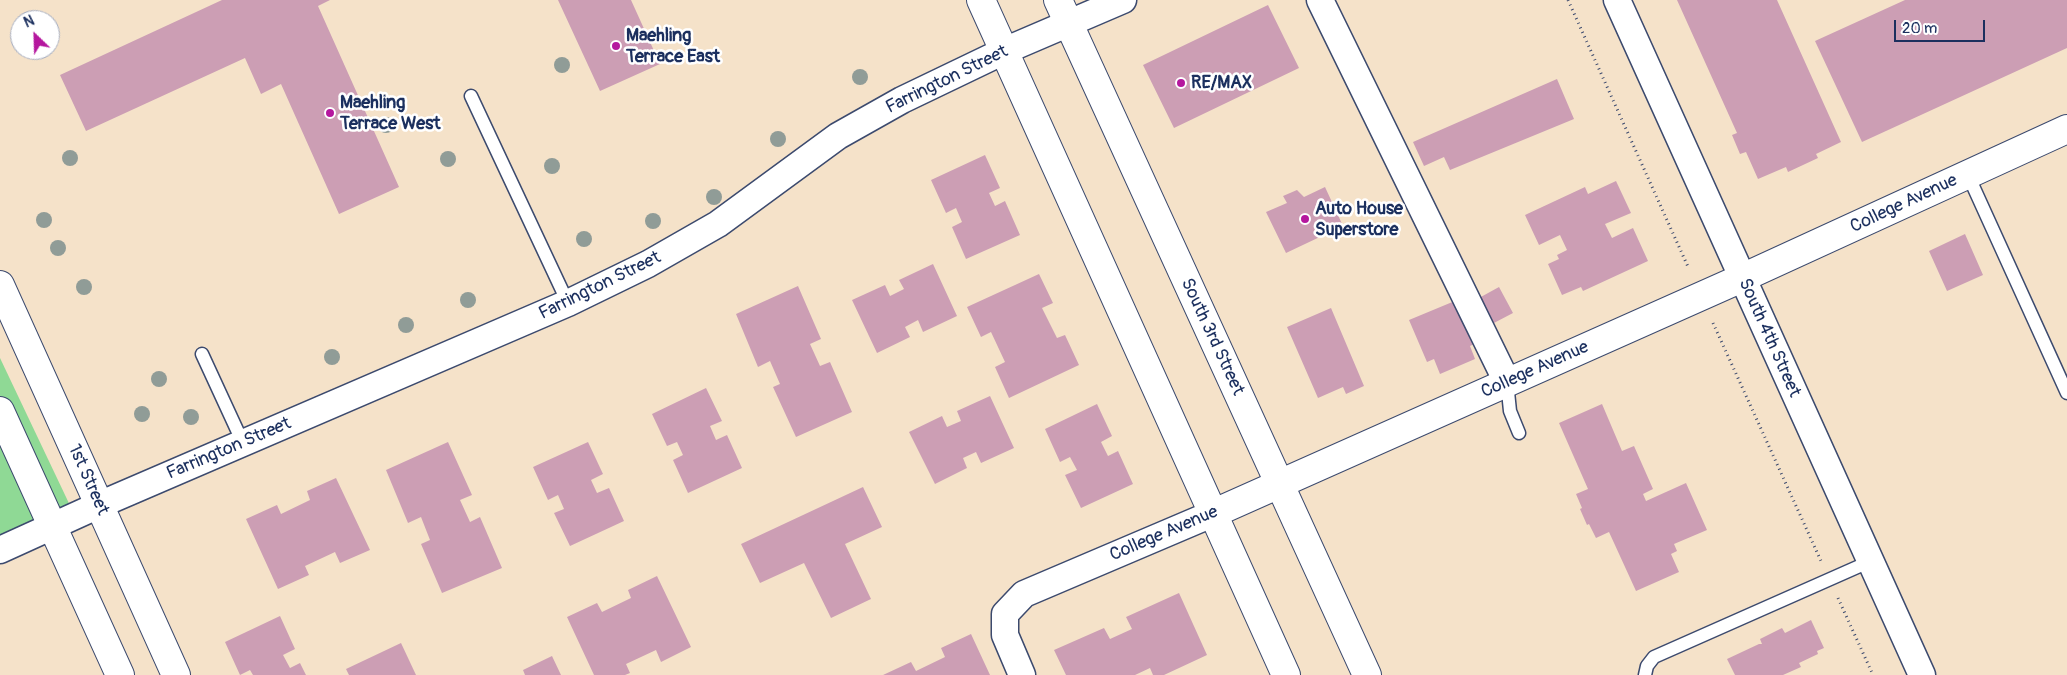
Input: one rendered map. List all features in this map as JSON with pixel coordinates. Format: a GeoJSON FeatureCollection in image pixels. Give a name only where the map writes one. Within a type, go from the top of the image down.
{"type":"FeatureCollection","features":[{"type":"Feature","properties":{"kind":"main road"},"geometry":{"type":"LineString","coordinates":[[981,0],[1286,675]]}},
{"type":"Feature","properties":{"kind":"main road","name":"South 3rd Street"},"geometry":{"type":"LineString","coordinates":[[1058,0],[1367,675]]}},
{"type":"Feature","properties":{"kind":"main road","name":"College Avenue"},"geometry":{"type":"LineString","coordinates":[[1212,514],[1742,278],[2067,129]]}},
{"type":"Feature","properties":{"kind":"main road","name":"1st Street"},"geometry":{"type":"LineString","coordinates":[[0,285],[176,675]]}},
{"type":"Feature","properties":{"kind":"main road"},"geometry":{"type":"LineString","coordinates":[[0,411],[120,675]]}},
{"type":"Feature","properties":{"kind":"street","name":"Farrington Street"},"geometry":{"type":"LineString","coordinates":[[0,550],[99,505],[568,303],[648,264],[718,224],[838,136],[902,100],[1004,51],[1123,0]]}},
{"type":"Feature","properties":{"kind":"street"},"geometry":{"type":"LineString","coordinates":[[1320,0],[1507,382]]}},
{"type":"Feature","properties":{"kind":"street","name":"South 4th Street"},"geometry":{"type":"LineString","coordinates":[[1617,0],[1922,675]]}},
{"type":"Feature","properties":{"kind":"street","name":"College Avenue"},"geometry":{"type":"LineString","coordinates":[[1022,675],[1005,634],[1005,614],[1024,594],[1212,514]]}},
{"type":"Feature","properties":{"kind":"lane"},"geometry":{"type":"LineString","coordinates":[[472,96],[568,303]]}},
{"type":"Feature","properties":{"kind":"lane"},"geometry":{"type":"LineString","coordinates":[[1968,174],[2067,393]]}},
{"type":"Feature","properties":{"kind":"lane"},"geometry":{"type":"LineString","coordinates":[[202,354],[243,443]]}},
{"type":"Feature","properties":{"kind":"lane"},"geometry":{"type":"LineString","coordinates":[[1507,382],[1510,410],[1519,433]]}},
{"type":"Feature","properties":{"kind":"lane"},"geometry":{"type":"LineString","coordinates":[[1645,675],[1647,666],[1654,657],[1871,562]]}},
{"type":"Feature","properties":{"kind":"path"},"geometry":{"type":"LineString","coordinates":[[1568,0],[1873,675]]}},
{"type":"Feature","properties":{"kind":"green space"},"geometry":{"type":"Polygon","coordinates":[[[0,358],[75,516],[0,550],[0,358]]]}},
{"type":"Feature","properties":{"kind":"building","name":"Maehling Terrace West"},"geometry":{"type":"Polygon","coordinates":[[[222,0],[330,0],[318,6],[399,187],[339,214],[281,84],[261,94],[245,58],[86,131],[60,75],[222,0]]]}},
{"type":"Feature","properties":{"kind":"building","name":"Maehling Terrace East"},"geometry":{"type":"Polygon","coordinates":[[[558,0],[631,0],[660,64],[600,91],[558,0]]]}},
{"type":"Feature","properties":{"kind":"building"},"geometry":{"type":"Polygon","coordinates":[[[1677,0],[1777,0],[1841,142],[1816,154],[1818,158],[1788,172],[1786,167],[1758,179],[1746,152],[1740,154],[1732,135],[1737,133],[1677,0]]]}},
{"type":"Feature","properties":{"kind":"building"},"geometry":{"type":"Polygon","coordinates":[[[1905,0],[2067,0],[2067,48],[1862,142],[1815,41],[1905,0]]]}},
{"type":"Feature","properties":{"kind":"building"},"geometry":{"type":"Polygon","coordinates":[[[1268,5],[1299,68],[1174,128],[1143,65],[1268,5]]]}},
{"type":"Feature","properties":{"kind":"building"},"geometry":{"type":"Polygon","coordinates":[[[1557,79],[1574,119],[1450,170],[1444,157],[1424,166],[1413,142],[1557,79]]]}},
{"type":"Feature","properties":{"kind":"building"},"geometry":{"type":"Polygon","coordinates":[[[985,155],[1000,188],[989,193],[995,206],[1005,201],[1020,235],[966,259],[952,227],[962,222],[956,208],[946,213],[931,180],[985,155]]]}},
{"type":"Feature","properties":{"kind":"building"},"geometry":{"type":"Polygon","coordinates":[[[1616,181],[1631,213],[1605,224],[1612,238],[1633,228],[1648,261],[1583,291],[1581,287],[1562,295],[1548,264],[1559,259],[1557,255],[1567,250],[1560,235],[1539,245],[1525,215],[1585,187],[1588,194],[1616,181]]]}},
{"type":"Feature","properties":{"kind":"building","name":"Auto House Superstore"},"geometry":{"type":"Polygon","coordinates":[[[1325,187],[1343,226],[1286,253],[1266,212],[1287,203],[1283,196],[1297,190],[1304,197],[1325,187]]]}},
{"type":"Feature","properties":{"kind":"building"},"geometry":{"type":"Polygon","coordinates":[[[1965,234],[1983,275],[1947,291],[1929,251],[1965,234]]]}},
{"type":"Feature","properties":{"kind":"building"},"geometry":{"type":"Polygon","coordinates":[[[933,264],[957,316],[923,332],[918,320],[905,327],[910,337],[877,353],[852,300],[885,285],[890,296],[904,289],[899,280],[933,264]]]}},
{"type":"Feature","properties":{"kind":"building"},"geometry":{"type":"Polygon","coordinates":[[[1039,274],[1053,303],[1042,308],[1057,338],[1065,335],[1079,365],[1009,398],[995,367],[1005,362],[991,332],[981,337],[967,307],[1039,274]]]}},
{"type":"Feature","properties":{"kind":"building"},"geometry":{"type":"Polygon","coordinates":[[[798,286],[821,339],[810,344],[820,366],[830,362],[852,412],[796,437],[773,387],[780,384],[770,361],[758,367],[736,314],[798,286]]]}},
{"type":"Feature","properties":{"kind":"building"},"geometry":{"type":"Polygon","coordinates":[[[1499,287],[1513,313],[1492,324],[1479,298],[1499,287]]]}},
{"type":"Feature","properties":{"kind":"building"},"geometry":{"type":"Polygon","coordinates":[[[1462,298],[1480,341],[1470,346],[1475,359],[1440,374],[1434,359],[1427,362],[1409,320],[1462,298]]]}},
{"type":"Feature","properties":{"kind":"building"},"geometry":{"type":"Polygon","coordinates":[[[1331,308],[1364,386],[1346,394],[1343,387],[1318,398],[1287,327],[1331,308]]]}},
{"type":"Feature","properties":{"kind":"building"},"geometry":{"type":"Polygon","coordinates":[[[706,388],[722,421],[710,426],[716,440],[727,435],[742,468],[688,493],[673,460],[683,455],[677,442],[667,446],[652,414],[706,388]]]}},
{"type":"Feature","properties":{"kind":"building"},"geometry":{"type":"Polygon","coordinates":[[[990,396],[1014,448],[981,463],[976,452],[963,458],[967,468],[935,484],[909,432],[942,416],[947,427],[961,421],[957,411],[990,396]]]}},
{"type":"Feature","properties":{"kind":"building"},"geometry":{"type":"Polygon","coordinates":[[[1097,404],[1112,436],[1101,442],[1108,456],[1118,451],[1133,484],[1081,508],[1065,475],[1077,470],[1070,457],[1060,462],[1045,429],[1097,404]]]}},
{"type":"Feature","properties":{"kind":"building"},"geometry":{"type":"Polygon","coordinates":[[[1602,404],[1622,451],[1634,446],[1653,489],[1643,494],[1646,501],[1686,483],[1707,530],[1674,544],[1677,551],[1671,554],[1679,572],[1636,591],[1609,532],[1596,538],[1589,524],[1587,525],[1576,494],[1588,489],[1559,423],[1602,404]]]}},
{"type":"Feature","properties":{"kind":"building"},"geometry":{"type":"Polygon","coordinates":[[[448,442],[472,495],[460,500],[470,522],[480,517],[502,568],[442,593],[421,544],[430,540],[421,517],[408,523],[386,470],[448,442]]]}},
{"type":"Feature","properties":{"kind":"building"},"geometry":{"type":"Polygon","coordinates":[[[588,442],[603,474],[591,480],[597,493],[609,488],[624,521],[570,546],[554,513],[564,509],[558,495],[548,500],[533,467],[588,442]]]}},
{"type":"Feature","properties":{"kind":"building"},"geometry":{"type":"Polygon","coordinates":[[[336,478],[370,550],[340,563],[335,552],[305,566],[309,575],[278,589],[246,519],[277,505],[281,514],[310,500],[307,491],[336,478]]]}},
{"type":"Feature","properties":{"kind":"building"},"geometry":{"type":"Polygon","coordinates":[[[863,487],[882,527],[845,544],[871,599],[831,618],[804,563],[760,583],[741,544],[863,487]]]}},
{"type":"Feature","properties":{"kind":"building"},"geometry":{"type":"Polygon","coordinates":[[[657,576],[691,647],[661,662],[656,650],[626,664],[630,673],[625,675],[594,675],[567,617],[597,603],[602,612],[631,598],[628,590],[657,576]]]}},
{"type":"Feature","properties":{"kind":"building"},"geometry":{"type":"Polygon","coordinates":[[[1179,593],[1207,655],[1164,675],[1153,675],[1150,668],[1135,675],[1066,675],[1054,650],[1104,628],[1110,639],[1132,629],[1126,617],[1179,593]]]}},
{"type":"Feature","properties":{"kind":"building"},"geometry":{"type":"Polygon","coordinates":[[[280,616],[295,649],[283,655],[290,668],[300,663],[306,675],[253,675],[250,670],[240,675],[225,642],[280,616]]]}},
{"type":"Feature","properties":{"kind":"building"},"geometry":{"type":"Polygon","coordinates":[[[1811,620],[1824,648],[1817,651],[1818,654],[1799,663],[1801,667],[1783,675],[1735,675],[1727,659],[1762,644],[1760,639],[1782,628],[1785,633],[1811,620]]]}},
{"type":"Feature","properties":{"kind":"building"},"geometry":{"type":"Polygon","coordinates":[[[971,634],[990,675],[883,675],[911,662],[916,671],[945,657],[941,648],[971,634]]]}},
{"type":"Feature","properties":{"kind":"building"},"geometry":{"type":"Polygon","coordinates":[[[401,643],[416,675],[349,675],[346,669],[401,643]]]}},
{"type":"Feature","properties":{"kind":"building"},"geometry":{"type":"Polygon","coordinates":[[[552,656],[561,675],[525,675],[523,670],[552,656]]]}},
{"type":"Feature","properties":{"kind":"place","name":"Maehling Terrace East"},"geometry":{"type":"Point","coordinates":[616,46]}},
{"type":"Feature","properties":{"kind":"place","name":"RE/MAX"},"geometry":{"type":"Point","coordinates":[1181,83]}},
{"type":"Feature","properties":{"kind":"place","name":"Maehling Terrace West"},"geometry":{"type":"Point","coordinates":[330,113]}},
{"type":"Feature","properties":{"kind":"place","name":"Auto House Superstore"},"geometry":{"type":"Point","coordinates":[1305,219]}}]}
